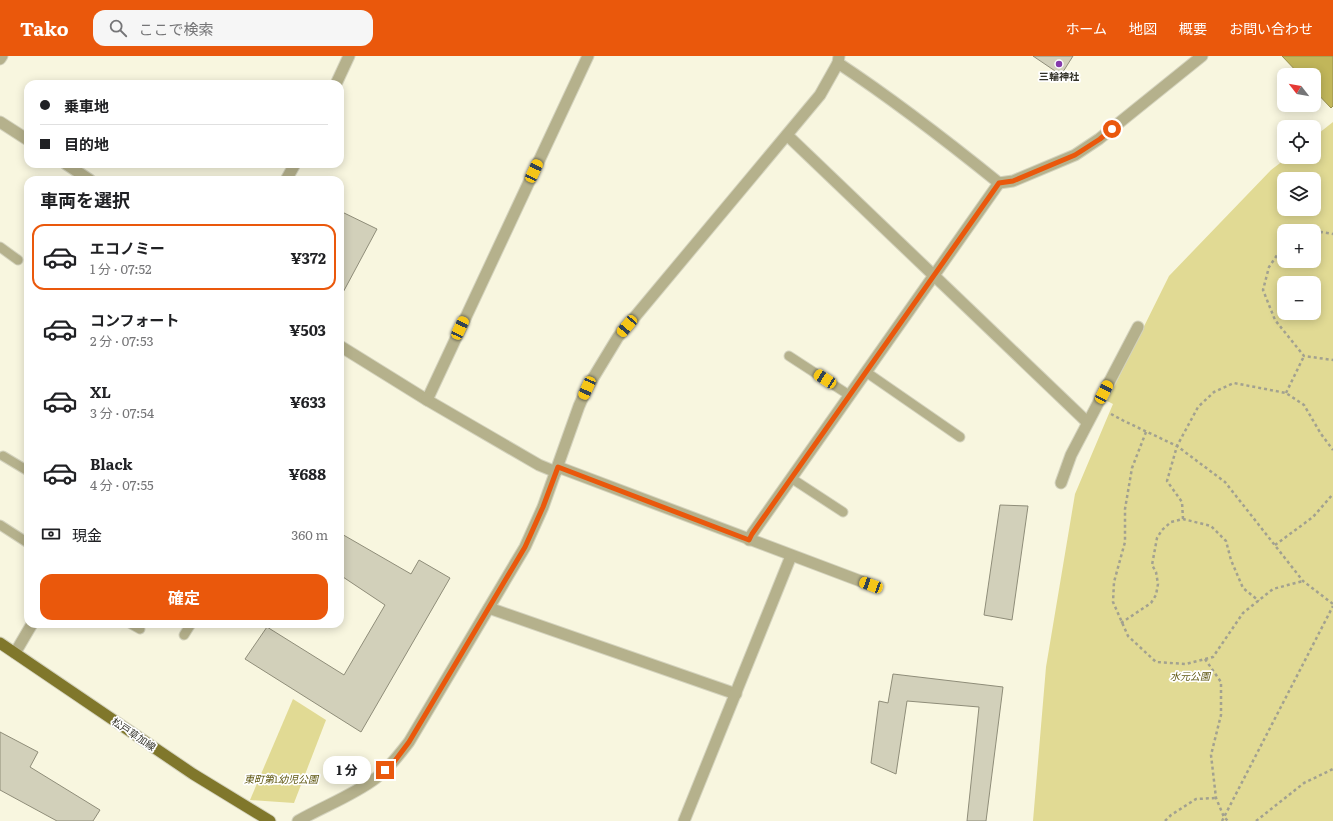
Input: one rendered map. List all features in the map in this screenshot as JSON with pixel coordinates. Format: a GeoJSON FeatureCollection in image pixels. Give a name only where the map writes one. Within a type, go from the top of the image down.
{"type":"FeatureCollection","features":[{"type":"Feature","properties":{"kind":"main road","name":"松戸草加線"},"geometry":{"type":"LineString","coordinates":[[0,643],[193,774],[270,821]]}},
{"type":"Feature","properties":{"kind":"street"},"geometry":{"type":"LineString","coordinates":[[338,80],[349,56]]}},
{"type":"Feature","properties":{"kind":"street"},"geometry":{"type":"LineString","coordinates":[[427,400],[588,56]]}},
{"type":"Feature","properties":{"kind":"street"},"geometry":{"type":"LineString","coordinates":[[749,540],[849,395],[999,183],[1013,181],[1075,155],[1100,139],[1202,56]]}},
{"type":"Feature","properties":{"kind":"street"},"geometry":{"type":"LineString","coordinates":[[298,821],[350,795],[376,778],[394,762],[409,742],[525,547],[543,507],[579,406],[587,388],[618,337],[820,95],[839,60],[859,77],[940,136],[999,183]]}},
{"type":"Feature","properties":{"kind":"street"},"geometry":{"type":"LineString","coordinates":[[0,122],[24,137]]}},
{"type":"Feature","properties":{"kind":"street"},"geometry":{"type":"LineString","coordinates":[[787,135],[1087,422]]}},
{"type":"Feature","properties":{"kind":"street"},"geometry":{"type":"LineString","coordinates":[[72,168],[84,176]]}},
{"type":"Feature","properties":{"kind":"street"},"geometry":{"type":"LineString","coordinates":[[1061,483],[1071,455],[1087,422],[1138,327]]}},
{"type":"Feature","properties":{"kind":"street"},"geometry":{"type":"LineString","coordinates":[[344,348],[427,400],[539,465],[557,469],[871,585]]}},
{"type":"Feature","properties":{"kind":"street"},"geometry":{"type":"LineString","coordinates":[[684,821],[791,556]]}},
{"type":"Feature","properties":{"kind":"street"},"geometry":{"type":"LineString","coordinates":[[489,608],[736,694]]}},
{"type":"Feature","properties":{"kind":"street"},"geometry":{"type":"LineString","coordinates":[[15,654],[30,628]]}},
{"type":"Feature","properties":{"kind":"lane"},"geometry":{"type":"LineString","coordinates":[[0,247],[18,260]]}},
{"type":"Feature","properties":{"kind":"lane"},"geometry":{"type":"LineString","coordinates":[[789,356],[849,395]]}},
{"type":"Feature","properties":{"kind":"lane"},"geometry":{"type":"LineString","coordinates":[[866,372],[960,437]]}},
{"type":"Feature","properties":{"kind":"lane"},"geometry":{"type":"LineString","coordinates":[[3,456],[24,469]]}},
{"type":"Feature","properties":{"kind":"lane"},"geometry":{"type":"LineString","coordinates":[[791,478],[843,512]]}},
{"type":"Feature","properties":{"kind":"lane"},"geometry":{"type":"LineString","coordinates":[[0,525],[24,540]]}},
{"type":"Feature","properties":{"kind":"lane"},"geometry":{"type":"LineString","coordinates":[[184,634],[188,628]]}},
{"type":"Feature","properties":{"kind":"path"},"geometry":{"type":"LineString","coordinates":[[1321,232],[1333,234]]}},
{"type":"Feature","properties":{"kind":"path"},"geometry":{"type":"LineString","coordinates":[[1277,255],[1269,267],[1263,290],[1275,320],[1304,356],[1333,360]]}},
{"type":"Feature","properties":{"kind":"path"},"geometry":{"type":"LineString","coordinates":[[1286,393],[1304,356]]}},
{"type":"Feature","properties":{"kind":"path"},"geometry":{"type":"LineString","coordinates":[[1183,519],[1182,502],[1167,481],[1177,446],[1198,407],[1214,392],[1234,383],[1286,393],[1304,405],[1321,434],[1333,450]]}},
{"type":"Feature","properties":{"kind":"path"},"geometry":{"type":"LineString","coordinates":[[1097,405],[1124,421],[1177,446],[1225,482],[1303,581],[1333,605],[1222,821]]}},
{"type":"Feature","properties":{"kind":"path"},"geometry":{"type":"LineString","coordinates":[[1146,432],[1132,468],[1125,509],[1125,542],[1114,582],[1113,602],[1128,636],[1156,662],[1186,664],[1213,657],[1243,613],[1273,589],[1303,581]]}},
{"type":"Feature","properties":{"kind":"path"},"geometry":{"type":"LineString","coordinates":[[1275,545],[1313,517],[1333,494]]}},
{"type":"Feature","properties":{"kind":"path"},"geometry":{"type":"LineString","coordinates":[[1122,622],[1151,603],[1156,595],[1158,584],[1156,572],[1152,565],[1157,538],[1162,530],[1171,522],[1183,519],[1211,526],[1226,541],[1231,560],[1243,588],[1259,601]]}},
{"type":"Feature","properties":{"kind":"path"},"geometry":{"type":"LineString","coordinates":[[1205,659],[1221,682],[1221,715],[1212,755],[1216,798],[1224,817],[1228,821]]}},
{"type":"Feature","properties":{"kind":"path"},"geometry":{"type":"LineString","coordinates":[[1256,821],[1304,783],[1333,769]]}},
{"type":"Feature","properties":{"kind":"path"},"geometry":{"type":"LineString","coordinates":[[1165,821],[1171,815],[1196,799],[1216,798]]}},
{"type":"Feature","properties":{"kind":"green space","name":"水元公園"},"geometry":{"type":"Polygon","coordinates":[[[1333,122],[1333,821],[1033,821],[1046,667],[1075,494],[1113,404],[1107,401],[1169,276],[1271,170],[1279,164],[1321,164],[1321,131],[1333,122]]]}},
{"type":"Feature","properties":{"kind":"green space","name":"東町第1幼児公園"},"geometry":{"type":"Polygon","coordinates":[[[293,699],[326,720],[294,803],[250,800],[293,699]]]}},
{"type":"Feature","properties":{"kind":"shaded area"},"geometry":{"type":"Polygon","coordinates":[[[1282,56],[1333,56],[1333,106],[1331,108],[1321,97],[1321,68],[1293,68],[1282,56]]]}},
{"type":"Feature","properties":{"kind":"building","name":"三輪神社"},"geometry":{"type":"Polygon","coordinates":[[[1033,56],[1073,56],[1061,75],[1033,56]]]}},
{"type":"Feature","properties":{"kind":"building"},"geometry":{"type":"Polygon","coordinates":[[[344,213],[377,229],[344,291],[344,213]]]}},
{"type":"Feature","properties":{"kind":"building"},"geometry":{"type":"Polygon","coordinates":[[[1000,505],[1028,506],[1012,620],[984,615],[1000,505]]]}},
{"type":"Feature","properties":{"kind":"building"},"geometry":{"type":"Polygon","coordinates":[[[344,535],[411,574],[419,560],[450,578],[361,732],[245,659],[266,628],[269,628],[344,675],[385,605],[344,578],[344,535]]]}},
{"type":"Feature","properties":{"kind":"building"},"geometry":{"type":"Polygon","coordinates":[[[893,674],[1003,687],[986,821],[967,821],[979,707],[907,701],[896,774],[871,763],[879,701],[888,703],[893,674]]]}},
{"type":"Feature","properties":{"kind":"building"},"geometry":{"type":"Polygon","coordinates":[[[0,732],[38,752],[30,767],[100,810],[93,821],[57,821],[0,790],[0,732]]]}},
{"type":"Feature","properties":{"kind":"place","name":"三輪神社"},"geometry":{"type":"Point","coordinates":[1059,64]}},
{"type":"Feature","properties":{"kind":"route"},"geometry":{"type":"LineString","coordinates":[[385,770],[394,762],[409,742],[525,547],[543,507],[558,467],[749,540],[849,395],[999,183],[1013,181],[1075,155],[1100,139],[1112,129]]}}]}
